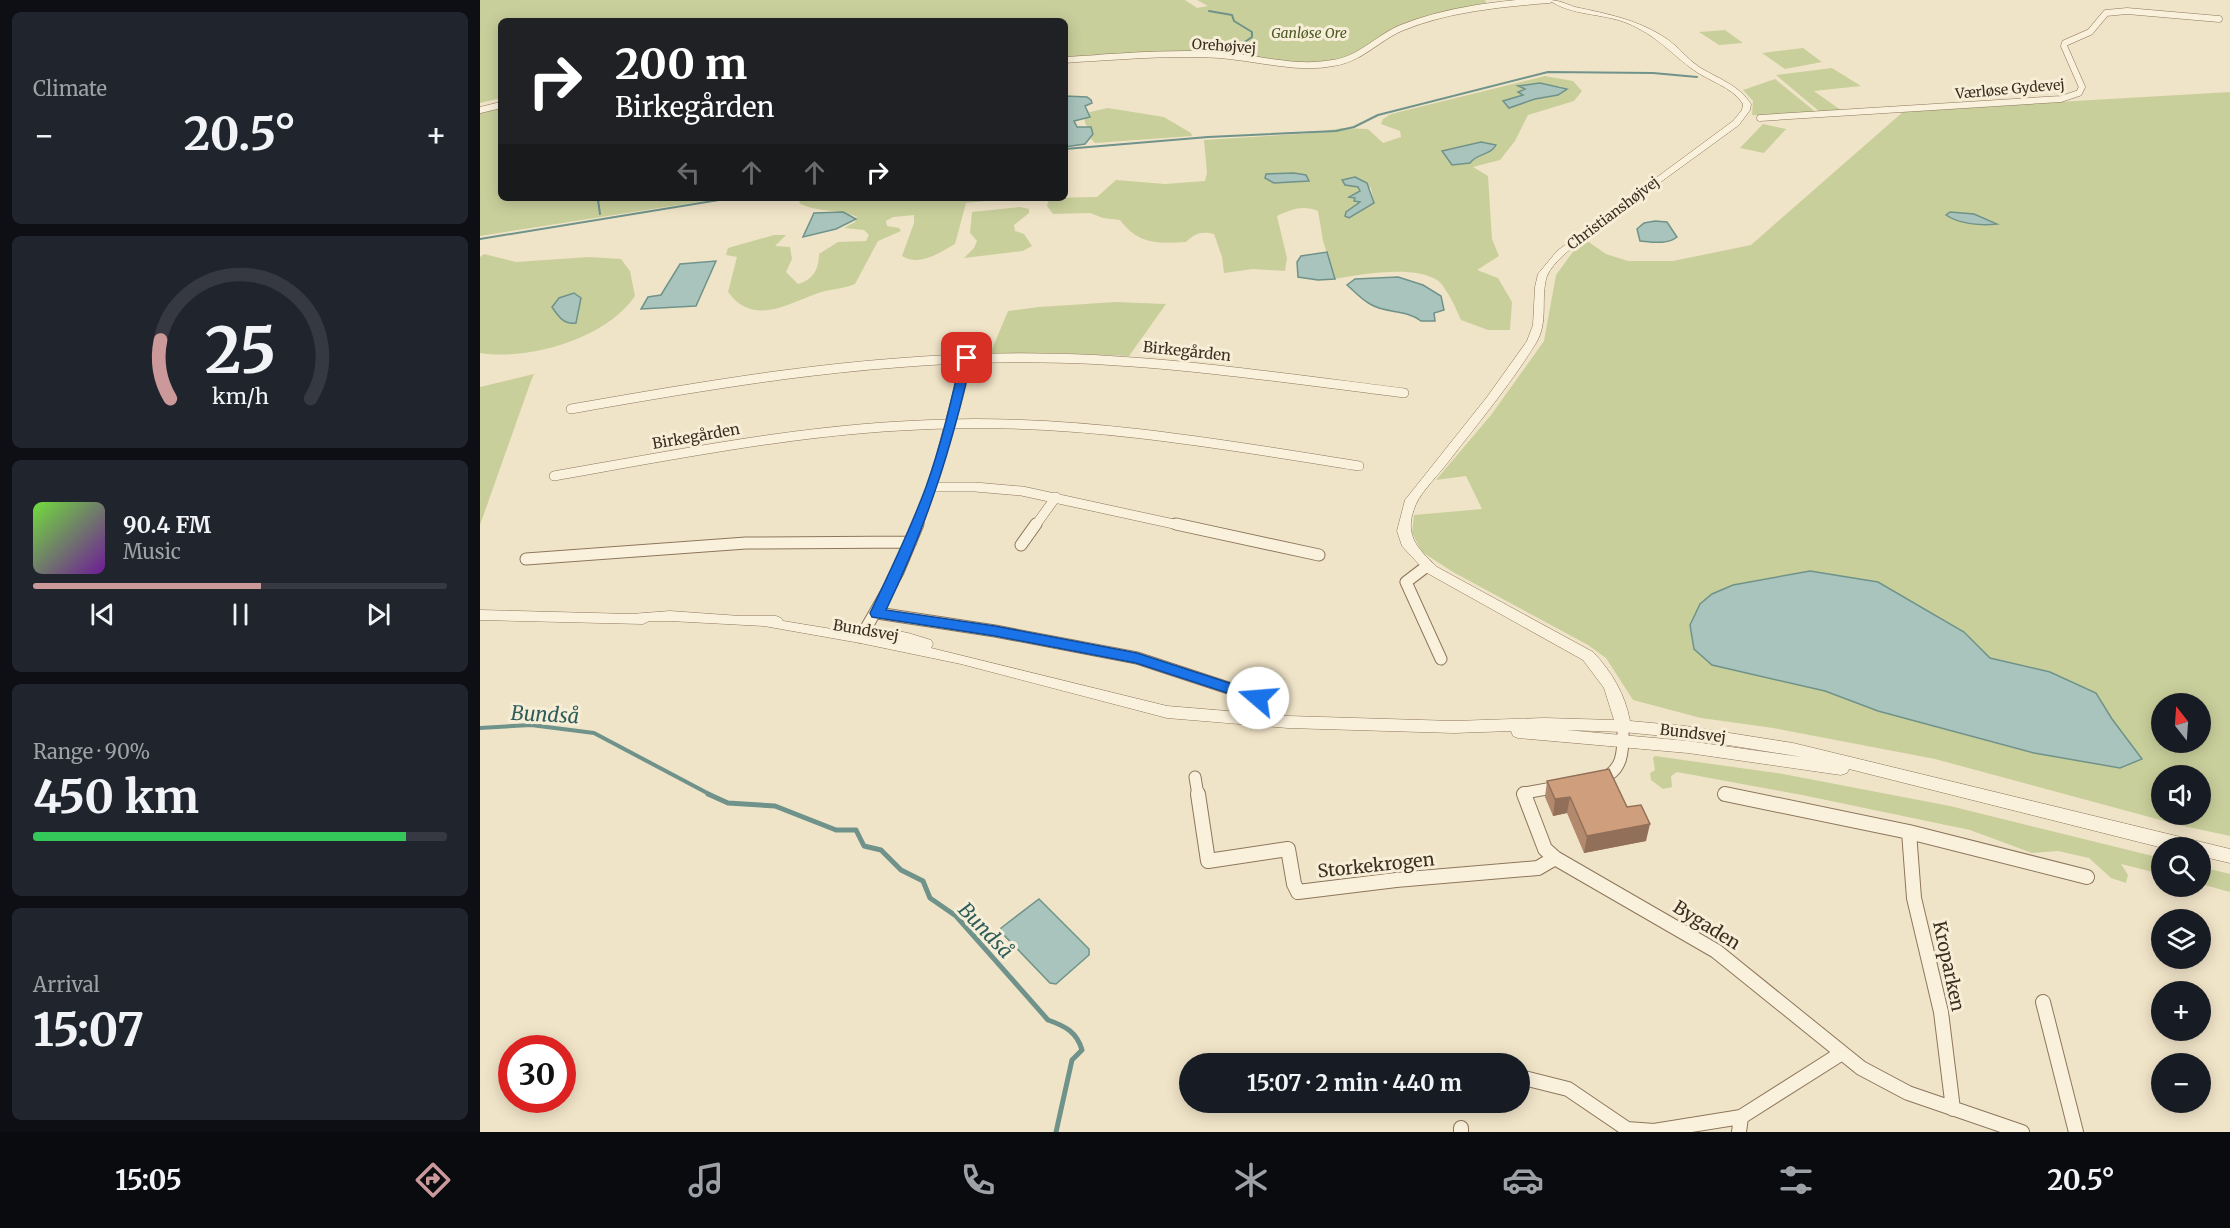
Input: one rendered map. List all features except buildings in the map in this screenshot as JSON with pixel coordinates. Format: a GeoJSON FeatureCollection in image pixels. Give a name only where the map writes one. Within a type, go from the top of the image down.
{"type":"FeatureCollection","features":[{"type":"Feature","properties":{"kind":"street","name":"Orehøjvej"},"geometry":{"type":"LineString","coordinates":[[1068,60],[1210,55],[1305,66],[1327,65],[1366,52],[1396,29],[1408,24],[1487,5],[1551,0]]}},
{"type":"Feature","properties":{"kind":"street","name":"Christianshøjvej"},"geometry":{"type":"LineString","coordinates":[[1551,0],[1574,9],[1628,21],[1653,33],[1668,43],[1694,67],[1741,94],[1747,104],[1746,110],[1736,123],[1578,238],[1550,264],[1543,274],[1538,325],[1532,341],[1497,392],[1410,504],[1404,531],[1407,543],[1427,566],[1588,656],[1600,668],[1614,689],[1623,734]]}},
{"type":"Feature","properties":{"kind":"street","name":"Værløse Gydevej"},"geometry":{"type":"LineString","coordinates":[[1760,118],[2061,99],[2079,93],[2082,87],[2064,46],[2065,43],[2090,32],[2106,13],[2127,11],[2219,19]]}},
{"type":"Feature","properties":{"kind":"street"},"geometry":{"type":"LineString","coordinates":[[480,110],[498,106]]}},
{"type":"Feature","properties":{"kind":"street","name":"Birkegården"},"geometry":{"type":"LineString","coordinates":[[571,409],[775,374],[908,361],[967,358],[1059,357],[1138,361],[1243,371],[1404,393]]}},
{"type":"Feature","properties":{"kind":"street"},"geometry":{"type":"LineString","coordinates":[[863,633],[877,613],[911,542],[932,487],[951,424],[967,358]]}},
{"type":"Feature","properties":{"kind":"street","name":"Birkegården"},"geometry":{"type":"LineString","coordinates":[[554,476],[793,436],[885,426],[951,424],[1100,429],[1178,437],[1359,466]]}},
{"type":"Feature","properties":{"kind":"street"},"geometry":{"type":"LineString","coordinates":[[932,487],[1010,490],[1056,497],[1319,555]]}},
{"type":"Feature","properties":{"kind":"street"},"geometry":{"type":"LineString","coordinates":[[1021,545],[1056,497]]}},
{"type":"Feature","properties":{"kind":"street"},"geometry":{"type":"LineString","coordinates":[[526,558],[746,543],[911,542]]}},
{"type":"Feature","properties":{"kind":"street"},"geometry":{"type":"LineString","coordinates":[[1427,566],[1406,582],[1442,659]]}},
{"type":"Feature","properties":{"kind":"street"},"geometry":{"type":"LineString","coordinates":[[877,613],[995,631],[1137,658],[1280,705]]}},
{"type":"Feature","properties":{"kind":"street","name":"Bundsvej"},"geometry":{"type":"LineString","coordinates":[[480,615],[816,622],[1167,712],[1288,722],[1623,734],[1926,783],[2151,838]]}},
{"type":"Feature","properties":{"kind":"street","name":"Bygaden"},"geometry":{"type":"LineString","coordinates":[[1623,734],[1620,766],[1616,772],[1606,778],[1524,793],[1545,849],[1556,858],[1716,951],[1862,1068],[1908,1092],[2022,1132]]}},
{"type":"Feature","properties":{"kind":"street","name":"Storkekrogen"},"geometry":{"type":"LineString","coordinates":[[1196,777],[1208,861],[1288,849],[1294,884],[1298,892],[1396,879],[1525,870],[1545,866],[1556,858]]}},
{"type":"Feature","properties":{"kind":"street"},"geometry":{"type":"LineString","coordinates":[[1725,794],[1909,832],[2087,877]]}},
{"type":"Feature","properties":{"kind":"street","name":"Kroparken"},"geometry":{"type":"LineString","coordinates":[[1909,832],[1914,898],[1941,1012],[1953,1109]]}},
{"type":"Feature","properties":{"kind":"street"},"geometry":{"type":"LineString","coordinates":[[2211,852],[2230,856]]}},
{"type":"Feature","properties":{"kind":"street"},"geometry":{"type":"LineString","coordinates":[[2043,1002],[2076,1132]]}},
{"type":"Feature","properties":{"kind":"street"},"geometry":{"type":"LineString","coordinates":[[1530,1080],[1568,1089],[1627,1129],[1654,1131],[1740,1124],[1842,1053]]}},
{"type":"Feature","properties":{"kind":"green space","name":"Ganløse Ore"},"geometry":{"type":"Polygon","coordinates":[[[480,0],[1185,0],[1197,8],[1208,6],[1197,0],[1485,0],[1487,4],[1396,28],[1341,62],[1306,65],[1217,54],[1068,58],[1068,18],[498,18],[498,99],[480,103],[480,0]]]}},
{"type":"Feature","properties":{"kind":"green space"},"geometry":{"type":"Polygon","coordinates":[[[1725,30],[1743,43],[1719,45],[1699,32],[1725,30]]]}},
{"type":"Feature","properties":{"kind":"green space"},"geometry":{"type":"Polygon","coordinates":[[[1803,48],[1822,62],[1785,69],[1762,53],[1803,48]]]}},
{"type":"Feature","properties":{"kind":"green space"},"geometry":{"type":"Polygon","coordinates":[[[1832,68],[1861,86],[1814,91],[1842,111],[1820,112],[1776,75],[1832,68]]]}},
{"type":"Feature","properties":{"kind":"green space"},"geometry":{"type":"Polygon","coordinates":[[[1545,76],[1573,81],[1582,91],[1574,101],[1528,115],[1515,141],[1500,160],[1473,167],[1488,176],[1492,239],[1499,256],[1477,270],[1498,278],[1512,302],[1510,330],[1488,330],[1461,320],[1444,287],[1427,275],[1387,272],[1335,279],[1323,241],[1318,211],[1313,209],[1298,209],[1277,216],[1287,258],[1285,271],[1253,269],[1224,273],[1222,257],[1214,234],[1199,234],[1186,242],[1149,241],[1134,234],[1120,220],[1103,218],[1090,213],[1053,214],[1047,206],[1048,201],[1097,197],[1116,180],[1165,184],[1205,181],[1207,173],[1204,140],[1313,133],[1342,128],[1368,129],[1383,143],[1401,137],[1400,131],[1381,124],[1383,119],[1391,114],[1545,76]],[[1547,85],[1520,87],[1526,90],[1524,95],[1504,102],[1509,108],[1535,99],[1558,95],[1561,86],[1553,88],[1547,85]],[[1355,177],[1345,185],[1358,187],[1360,192],[1350,196],[1361,202],[1346,212],[1349,218],[1374,203],[1371,188],[1355,177]]]}},
{"type":"Feature","properties":{"kind":"green space"},"geometry":{"type":"Polygon","coordinates":[[[1775,79],[1817,113],[1752,115],[1753,101],[1743,90],[1775,79]]]}},
{"type":"Feature","properties":{"kind":"green space"},"geometry":{"type":"Polygon","coordinates":[[[2230,92],[2230,836],[2179,825],[2211,825],[2211,765],[2151,765],[2151,817],[1935,759],[1773,728],[1701,718],[1633,700],[1606,658],[1588,645],[1453,572],[1422,552],[1412,533],[1414,515],[1482,509],[1466,476],[1436,480],[1491,415],[1544,341],[1556,275],[1583,238],[1606,254],[1628,261],[1673,261],[1751,245],[1904,111],[2230,92]]]}},
{"type":"Feature","properties":{"kind":"green space"},"geometry":{"type":"Polygon","coordinates":[[[498,108],[498,201],[704,201],[480,236],[480,113],[498,108]]]}},
{"type":"Feature","properties":{"kind":"green space"},"geometry":{"type":"Polygon","coordinates":[[[1108,108],[1164,117],[1191,133],[1192,136],[1095,143],[1091,139],[1092,134],[1084,117],[1090,112],[1108,108]]]}},
{"type":"Feature","properties":{"kind":"green space"},"geometry":{"type":"Polygon","coordinates":[[[1763,124],[1786,129],[1764,153],[1740,148],[1763,124]]]}},
{"type":"Feature","properties":{"kind":"green space"},"geometry":{"type":"Polygon","coordinates":[[[800,201],[987,201],[966,203],[955,244],[936,255],[915,260],[902,256],[914,223],[914,215],[893,217],[886,221],[887,226],[899,228],[901,231],[878,241],[855,284],[818,293],[770,310],[748,308],[728,292],[737,257],[726,255],[728,248],[774,235],[786,235],[775,246],[790,247],[792,259],[786,272],[798,284],[808,280],[814,273],[819,254],[838,242],[866,241],[869,235],[864,230],[844,228],[855,222],[857,217],[799,203],[800,201]]]}},
{"type":"Feature","properties":{"kind":"green space"},"geometry":{"type":"Polygon","coordinates":[[[1020,207],[1029,209],[1029,213],[1014,225],[1015,231],[1024,234],[1032,246],[1023,251],[964,258],[974,248],[977,241],[970,233],[972,212],[1020,207]]]}},
{"type":"Feature","properties":{"kind":"green space"},"geometry":{"type":"Polygon","coordinates":[[[484,254],[516,262],[589,257],[621,259],[630,271],[635,296],[606,324],[587,335],[543,350],[500,355],[480,353],[480,257],[484,254]]]}},
{"type":"Feature","properties":{"kind":"green space"},"geometry":{"type":"Polygon","coordinates":[[[1116,302],[1166,304],[1129,356],[1058,353],[990,354],[1008,311],[1116,302]]]}},
{"type":"Feature","properties":{"kind":"green space"},"geometry":{"type":"Polygon","coordinates":[[[534,374],[531,381],[480,525],[480,387],[534,374]]]}},
{"type":"Feature","properties":{"kind":"green space"},"geometry":{"type":"Polygon","coordinates":[[[1655,756],[1783,774],[1950,806],[2151,856],[2151,872],[2121,864],[2128,875],[2126,883],[2111,878],[2089,858],[2058,851],[2032,853],[1970,830],[1677,772],[1671,776],[1672,787],[1663,789],[1651,780],[1650,773],[1655,770],[1653,758],[1655,756]]]}},
{"type":"Feature","properties":{"kind":"green space"},"geometry":{"type":"Polygon","coordinates":[[[2211,869],[2230,874],[2230,892],[2211,887],[2211,869]]]}},
{"type":"Feature","properties":{"kind":"water"},"geometry":{"type":"Polygon","coordinates":[[[1540,83],[1567,89],[1558,95],[1535,99],[1509,108],[1503,101],[1523,95],[1518,92],[1525,89],[1518,86],[1540,83]]]}},
{"type":"Feature","properties":{"kind":"water"},"geometry":{"type":"Polygon","coordinates":[[[1068,96],[1087,97],[1091,100],[1092,103],[1085,106],[1090,117],[1074,121],[1077,127],[1091,127],[1093,134],[1085,144],[1068,147],[1068,96]]]}},
{"type":"Feature","properties":{"kind":"water"},"geometry":{"type":"Polygon","coordinates":[[[1481,142],[1496,145],[1470,163],[1452,165],[1442,151],[1481,142]]]}},
{"type":"Feature","properties":{"kind":"water"},"geometry":{"type":"Polygon","coordinates":[[[1266,174],[1306,175],[1309,181],[1274,183],[1265,178],[1266,174]]]}},
{"type":"Feature","properties":{"kind":"water"},"geometry":{"type":"Polygon","coordinates":[[[1355,177],[1367,183],[1374,203],[1349,218],[1345,216],[1346,212],[1360,202],[1349,197],[1360,191],[1358,187],[1345,185],[1342,180],[1355,177]]]}},
{"type":"Feature","properties":{"kind":"water"},"geometry":{"type":"Polygon","coordinates":[[[843,212],[856,219],[836,229],[803,237],[814,213],[843,212]]]}},
{"type":"Feature","properties":{"kind":"water"},"geometry":{"type":"Polygon","coordinates":[[[1950,212],[1974,214],[1997,224],[1964,222],[1946,215],[1950,212]]]}},
{"type":"Feature","properties":{"kind":"water"},"geometry":{"type":"Polygon","coordinates":[[[1667,222],[1677,237],[1664,242],[1640,241],[1637,229],[1644,223],[1667,222]]]}},
{"type":"Feature","properties":{"kind":"water"},"geometry":{"type":"Polygon","coordinates":[[[1327,252],[1335,279],[1318,280],[1298,277],[1297,262],[1301,256],[1327,252]]]}},
{"type":"Feature","properties":{"kind":"water"},"geometry":{"type":"Polygon","coordinates":[[[716,261],[696,306],[641,309],[648,297],[661,295],[680,264],[716,261]]]}},
{"type":"Feature","properties":{"kind":"water"},"geometry":{"type":"Polygon","coordinates":[[[1398,277],[1423,285],[1441,296],[1444,310],[1434,313],[1435,321],[1421,321],[1409,315],[1376,307],[1347,285],[1355,279],[1398,277]]]}},
{"type":"Feature","properties":{"kind":"water"},"geometry":{"type":"Polygon","coordinates":[[[574,293],[581,298],[576,323],[568,323],[552,307],[559,298],[574,293]]]}},
{"type":"Feature","properties":{"kind":"water"},"geometry":{"type":"Polygon","coordinates":[[[1810,571],[1878,582],[1964,632],[1990,658],[2050,672],[2096,693],[2142,759],[2120,768],[2034,753],[1878,711],[1825,691],[1712,665],[1694,649],[1690,625],[1700,604],[1712,594],[1733,585],[1810,571]]]}},
{"type":"Feature","properties":{"kind":"water"},"geometry":{"type":"Polygon","coordinates":[[[1039,899],[1089,949],[1089,955],[1056,984],[1050,983],[1001,932],[1001,928],[1039,899]]]}},
{"type":"Feature","properties":{"kind":"waterway"},"geometry":{"type":"LineString","coordinates":[[1209,11],[1232,15],[1234,21],[1252,32],[1252,37],[1239,46],[1210,53]]}},
{"type":"Feature","properties":{"kind":"waterway"},"geometry":{"type":"LineString","coordinates":[[1068,149],[1208,137],[1336,131],[1354,127],[1378,115],[1548,72],[1653,73],[1697,77]]}},
{"type":"Feature","properties":{"kind":"waterway"},"geometry":{"type":"LineString","coordinates":[[598,201],[600,214]]}},
{"type":"Feature","properties":{"kind":"waterway"},"geometry":{"type":"LineString","coordinates":[[480,239],[713,201]]}},
{"type":"Feature","properties":{"kind":"waterway","name":"Bundså"},"geometry":{"type":"LineString","coordinates":[[480,728],[531,725],[594,733],[711,795]]}},
{"type":"Feature","properties":{"kind":"waterway","name":"Bundså"},"geometry":{"type":"LineString","coordinates":[[708,794],[728,803],[775,806],[836,830],[856,830],[864,846],[881,850],[901,870],[923,881],[930,898],[956,916],[1048,1020],[1070,1030],[1080,1044],[1082,1050],[1072,1060],[1056,1132]]}},
{"type":"Feature","properties":{"kind":"route"},"geometry":{"type":"LineString","coordinates":[[967,358],[951,424],[932,487],[906,554],[877,613],[995,631],[1137,658],[1258,698]]}}]}
